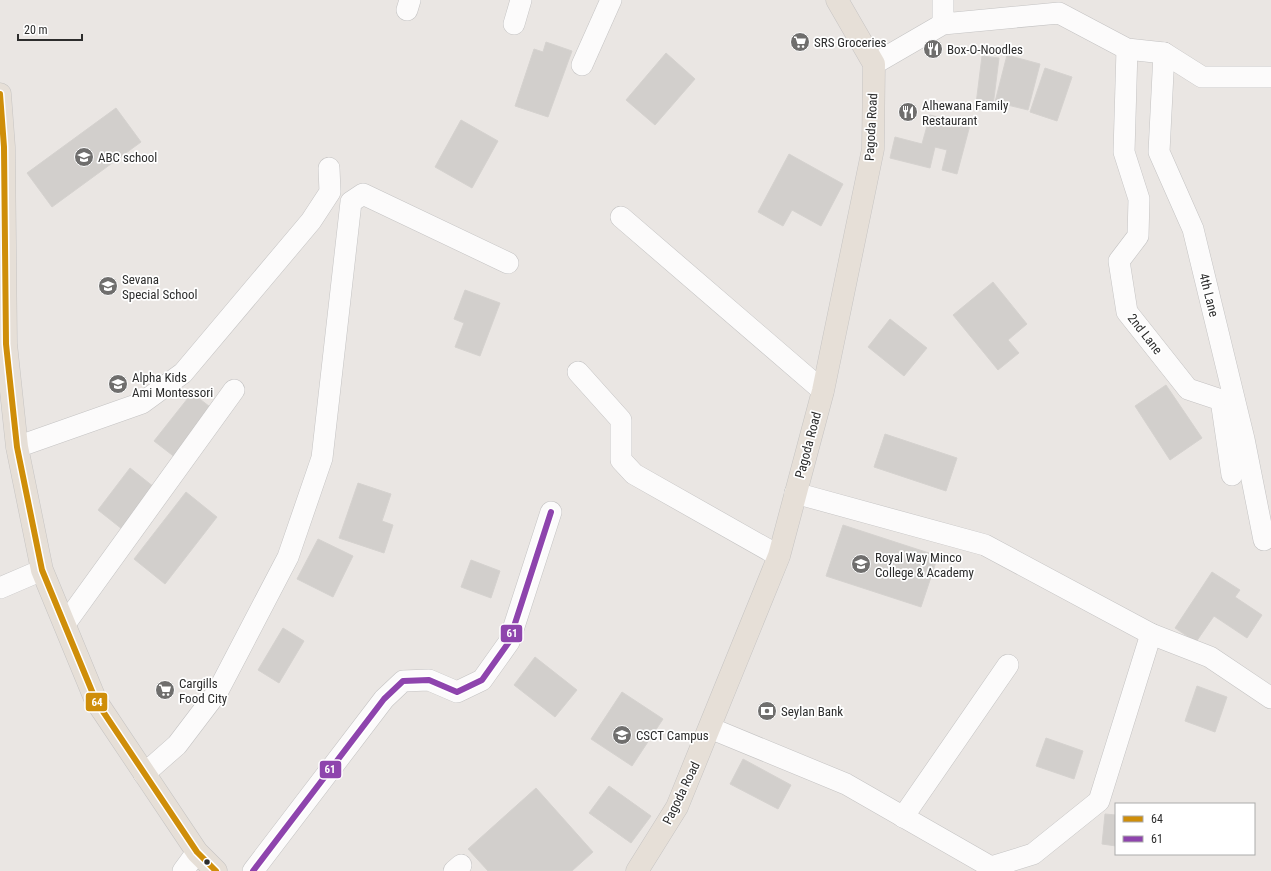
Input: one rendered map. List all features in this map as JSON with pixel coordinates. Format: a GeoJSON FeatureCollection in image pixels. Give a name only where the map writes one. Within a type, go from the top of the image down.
{"type":"FeatureCollection","features":[{"type":"Feature","properties":{"kind":"main road"},"geometry":{"type":"LineString","coordinates":[[837,0],[874,64]]}},
{"type":"Feature","properties":{"kind":"main road","name":"Pagoda Road"},"geometry":{"type":"LineString","coordinates":[[637,871],[677,807],[778,556],[823,391],[873,149],[874,64]]}},
{"type":"Feature","properties":{"kind":"main road"},"geometry":{"type":"LineString","coordinates":[[0,94],[2,147],[3,343],[17,447],[42,570],[96,701],[197,852],[216,871]]}},
{"type":"Feature","properties":{"kind":"street"},"geometry":{"type":"LineString","coordinates":[[514,24],[521,0]]}},
{"type":"Feature","properties":{"kind":"street"},"geometry":{"type":"LineString","coordinates":[[582,65],[611,0]]}},
{"type":"Feature","properties":{"kind":"street"},"geometry":{"type":"LineString","coordinates":[[943,0],[943,24]]}},
{"type":"Feature","properties":{"kind":"street"},"geometry":{"type":"LineString","coordinates":[[874,64],[943,24],[1059,13],[1126,49],[1164,53],[1202,77],[1271,77]]}},
{"type":"Feature","properties":{"kind":"street","name":"2nd Lane"},"geometry":{"type":"LineString","coordinates":[[1126,49],[1124,152],[1139,199],[1138,236],[1119,261],[1127,312],[1188,389],[1220,400],[1232,475]]}},
{"type":"Feature","properties":{"kind":"street","name":"4th Lane"},"geometry":{"type":"LineString","coordinates":[[1164,53],[1159,152],[1192,229],[1244,439],[1264,540]]}},
{"type":"Feature","properties":{"kind":"street"},"geometry":{"type":"LineString","coordinates":[[17,447],[142,403],[183,374],[312,221],[330,192],[328,168]]}},
{"type":"Feature","properties":{"kind":"street"},"geometry":{"type":"LineString","coordinates":[[144,774],[177,745],[218,691],[288,557],[322,458],[351,202],[363,194],[508,263]]}},
{"type":"Feature","properties":{"kind":"street"},"geometry":{"type":"LineString","coordinates":[[621,217],[823,391]]}},
{"type":"Feature","properties":{"kind":"street"},"geometry":{"type":"LineString","coordinates":[[578,372],[621,420],[621,460],[634,474],[778,556]]}},
{"type":"Feature","properties":{"kind":"street"},"geometry":{"type":"LineString","coordinates":[[65,624],[234,390]]}},
{"type":"Feature","properties":{"kind":"street"},"geometry":{"type":"LineString","coordinates":[[795,493],[984,544],[1151,634],[1210,657],[1271,698]]}},
{"type":"Feature","properties":{"kind":"street"},"geometry":{"type":"LineString","coordinates":[[253,871],[384,699],[403,681],[429,680],[457,692],[482,680],[509,642],[551,512]]}},
{"type":"Feature","properties":{"kind":"street"},"geometry":{"type":"LineString","coordinates":[[0,588],[42,570]]}},
{"type":"Feature","properties":{"kind":"street"},"geometry":{"type":"LineString","coordinates":[[710,728],[846,784],[993,869],[1033,854],[1099,802],[1151,634]]}},
{"type":"Feature","properties":{"kind":"street"},"geometry":{"type":"LineString","coordinates":[[903,817],[1008,665]]}},
{"type":"Feature","properties":{"kind":"street"},"geometry":{"type":"LineString","coordinates":[[183,871],[197,852]]}},
{"type":"Feature","properties":{"kind":"building"},"geometry":{"type":"Polygon","coordinates":[[[546,42],[572,51],[548,117],[515,106],[534,49],[543,52],[546,42]]]}},
{"type":"Feature","properties":{"kind":"building"},"geometry":{"type":"Polygon","coordinates":[[[666,53],[695,79],[655,125],[626,100],[666,53]]]}},
{"type":"Feature","properties":{"kind":"building"},"geometry":{"type":"Polygon","coordinates":[[[1007,55],[1040,64],[1028,110],[995,102],[1007,55]]]}},
{"type":"Feature","properties":{"kind":"building"},"geometry":{"type":"Polygon","coordinates":[[[982,56],[999,58],[993,106],[976,104],[982,56]]]}},
{"type":"Feature","properties":{"kind":"building"},"geometry":{"type":"Polygon","coordinates":[[[1045,68],[1072,77],[1057,121],[1030,112],[1045,68]]]}},
{"type":"Feature","properties":{"kind":"building","name":"ABC school"},"geometry":{"type":"Polygon","coordinates":[[[116,108],[141,142],[52,207],[27,173],[116,108]]]}},
{"type":"Feature","properties":{"kind":"building"},"geometry":{"type":"Polygon","coordinates":[[[930,115],[970,125],[957,174],[942,170],[947,150],[935,147],[930,168],[890,158],[895,137],[922,144],[930,115]]]}},
{"type":"Feature","properties":{"kind":"building"},"geometry":{"type":"Polygon","coordinates":[[[461,120],[498,141],[472,188],[435,167],[461,120]]]}},
{"type":"Feature","properties":{"kind":"building"},"geometry":{"type":"Polygon","coordinates":[[[789,154],[843,184],[821,226],[792,210],[783,226],[758,212],[789,154]]]}},
{"type":"Feature","properties":{"kind":"building"},"geometry":{"type":"Polygon","coordinates":[[[993,282],[1027,324],[1008,340],[1019,353],[998,370],[953,315],[993,282]]]}},
{"type":"Feature","properties":{"kind":"building"},"geometry":{"type":"Polygon","coordinates":[[[465,290],[500,303],[480,356],[455,347],[464,323],[454,319],[465,290]]]}},
{"type":"Feature","properties":{"kind":"building"},"geometry":{"type":"Polygon","coordinates":[[[890,319],[927,348],[904,376],[868,347],[890,319]]]}},
{"type":"Feature","properties":{"kind":"building"},"geometry":{"type":"Polygon","coordinates":[[[1166,385],[1202,438],[1170,460],[1135,406],[1166,385]]]}},
{"type":"Feature","properties":{"kind":"building"},"geometry":{"type":"Polygon","coordinates":[[[192,393],[214,410],[176,458],[154,441],[192,393]]]}},
{"type":"Feature","properties":{"kind":"building"},"geometry":{"type":"Polygon","coordinates":[[[885,434],[957,458],[946,491],[874,467],[885,434]]]}},
{"type":"Feature","properties":{"kind":"building"},"geometry":{"type":"Polygon","coordinates":[[[130,468],[159,491],[127,533],[98,510],[130,468]]]}},
{"type":"Feature","properties":{"kind":"building"},"geometry":{"type":"Polygon","coordinates":[[[358,483],[391,494],[382,521],[393,525],[384,553],[339,538],[358,483]]]}},
{"type":"Feature","properties":{"kind":"building"},"geometry":{"type":"Polygon","coordinates":[[[186,492],[217,517],[165,584],[134,559],[186,492]]]}},
{"type":"Feature","properties":{"kind":"building"},"geometry":{"type":"Polygon","coordinates":[[[843,525],[938,556],[921,607],[826,576],[843,525]]]}},
{"type":"Feature","properties":{"kind":"building"},"geometry":{"type":"Polygon","coordinates":[[[318,539],[353,556],[333,597],[297,579],[318,539]]]}},
{"type":"Feature","properties":{"kind":"building"},"geometry":{"type":"Polygon","coordinates":[[[471,560],[500,571],[491,598],[461,587],[471,560]]]}},
{"type":"Feature","properties":{"kind":"building"},"geometry":{"type":"Polygon","coordinates":[[[1212,572],[1240,590],[1235,597],[1262,615],[1247,638],[1214,616],[1196,642],[1175,628],[1212,572]]]}},
{"type":"Feature","properties":{"kind":"building"},"geometry":{"type":"Polygon","coordinates":[[[283,628],[304,641],[279,683],[258,670],[283,628]]]}},
{"type":"Feature","properties":{"kind":"building"},"geometry":{"type":"Polygon","coordinates":[[[535,657],[577,690],[555,717],[514,685],[535,657]]]}},
{"type":"Feature","properties":{"kind":"building"},"geometry":{"type":"Polygon","coordinates":[[[1197,686],[1227,697],[1215,732],[1185,721],[1197,686]]]}},
{"type":"Feature","properties":{"kind":"building"},"geometry":{"type":"Polygon","coordinates":[[[622,692],[663,719],[632,766],[591,739],[622,692]]]}},
{"type":"Feature","properties":{"kind":"building"},"geometry":{"type":"Polygon","coordinates":[[[1046,738],[1083,751],[1074,779],[1036,766],[1046,738]]]}},
{"type":"Feature","properties":{"kind":"building"},"geometry":{"type":"Polygon","coordinates":[[[743,759],[791,785],[778,809],[730,784],[743,759]]]}},
{"type":"Feature","properties":{"kind":"building"},"geometry":{"type":"Polygon","coordinates":[[[609,786],[651,816],[631,843],[589,813],[609,786]]]}},
{"type":"Feature","properties":{"kind":"building"},"geometry":{"type":"Polygon","coordinates":[[[536,788],[593,852],[572,871],[488,871],[468,849],[536,788]]]}},
{"type":"Feature","properties":{"kind":"building"},"geometry":{"type":"Polygon","coordinates":[[[1105,814],[1115,815],[1115,846],[1102,844],[1105,814]]]}},
{"type":"Feature","properties":{"kind":"transit line","name":"64"},"geometry":{"type":"LineString","coordinates":[[0,94],[4,147],[6,344],[17,447],[42,570],[96,701],[197,852],[216,871]]}},
{"type":"Feature","properties":{"kind":"transit line","name":"61"},"geometry":{"type":"LineString","coordinates":[[253,871],[384,699],[403,681],[429,680],[457,692],[482,680],[509,642],[551,512]]}},
{"type":"Feature","properties":{"kind":"place","name":"SRS Groceries"},"geometry":{"type":"Point","coordinates":[800,42]}},
{"type":"Feature","properties":{"kind":"place","name":"Box-O-Noodles"},"geometry":{"type":"Point","coordinates":[933,49]}},
{"type":"Feature","properties":{"kind":"place","name":"Alhewana Family Restaurant"},"geometry":{"type":"Point","coordinates":[908,112]}},
{"type":"Feature","properties":{"kind":"place","name":"ABC school"},"geometry":{"type":"Point","coordinates":[84,157]}},
{"type":"Feature","properties":{"kind":"place","name":"Sevana Special School"},"geometry":{"type":"Point","coordinates":[108,286]}},
{"type":"Feature","properties":{"kind":"place","name":"Alpha Kids Ami Montessori"},"geometry":{"type":"Point","coordinates":[118,384]}},
{"type":"Feature","properties":{"kind":"place","name":"Royal Way Minco College & Academy"},"geometry":{"type":"Point","coordinates":[861,564]}},
{"type":"Feature","properties":{"kind":"place","name":"Cargills Food City"},"geometry":{"type":"Point","coordinates":[165,690]}},
{"type":"Feature","properties":{"kind":"place","name":"Seylan Bank"},"geometry":{"type":"Point","coordinates":[767,711]}},
{"type":"Feature","properties":{"kind":"place","name":"CSCT Campus"},"geometry":{"type":"Point","coordinates":[622,735]}}]}
